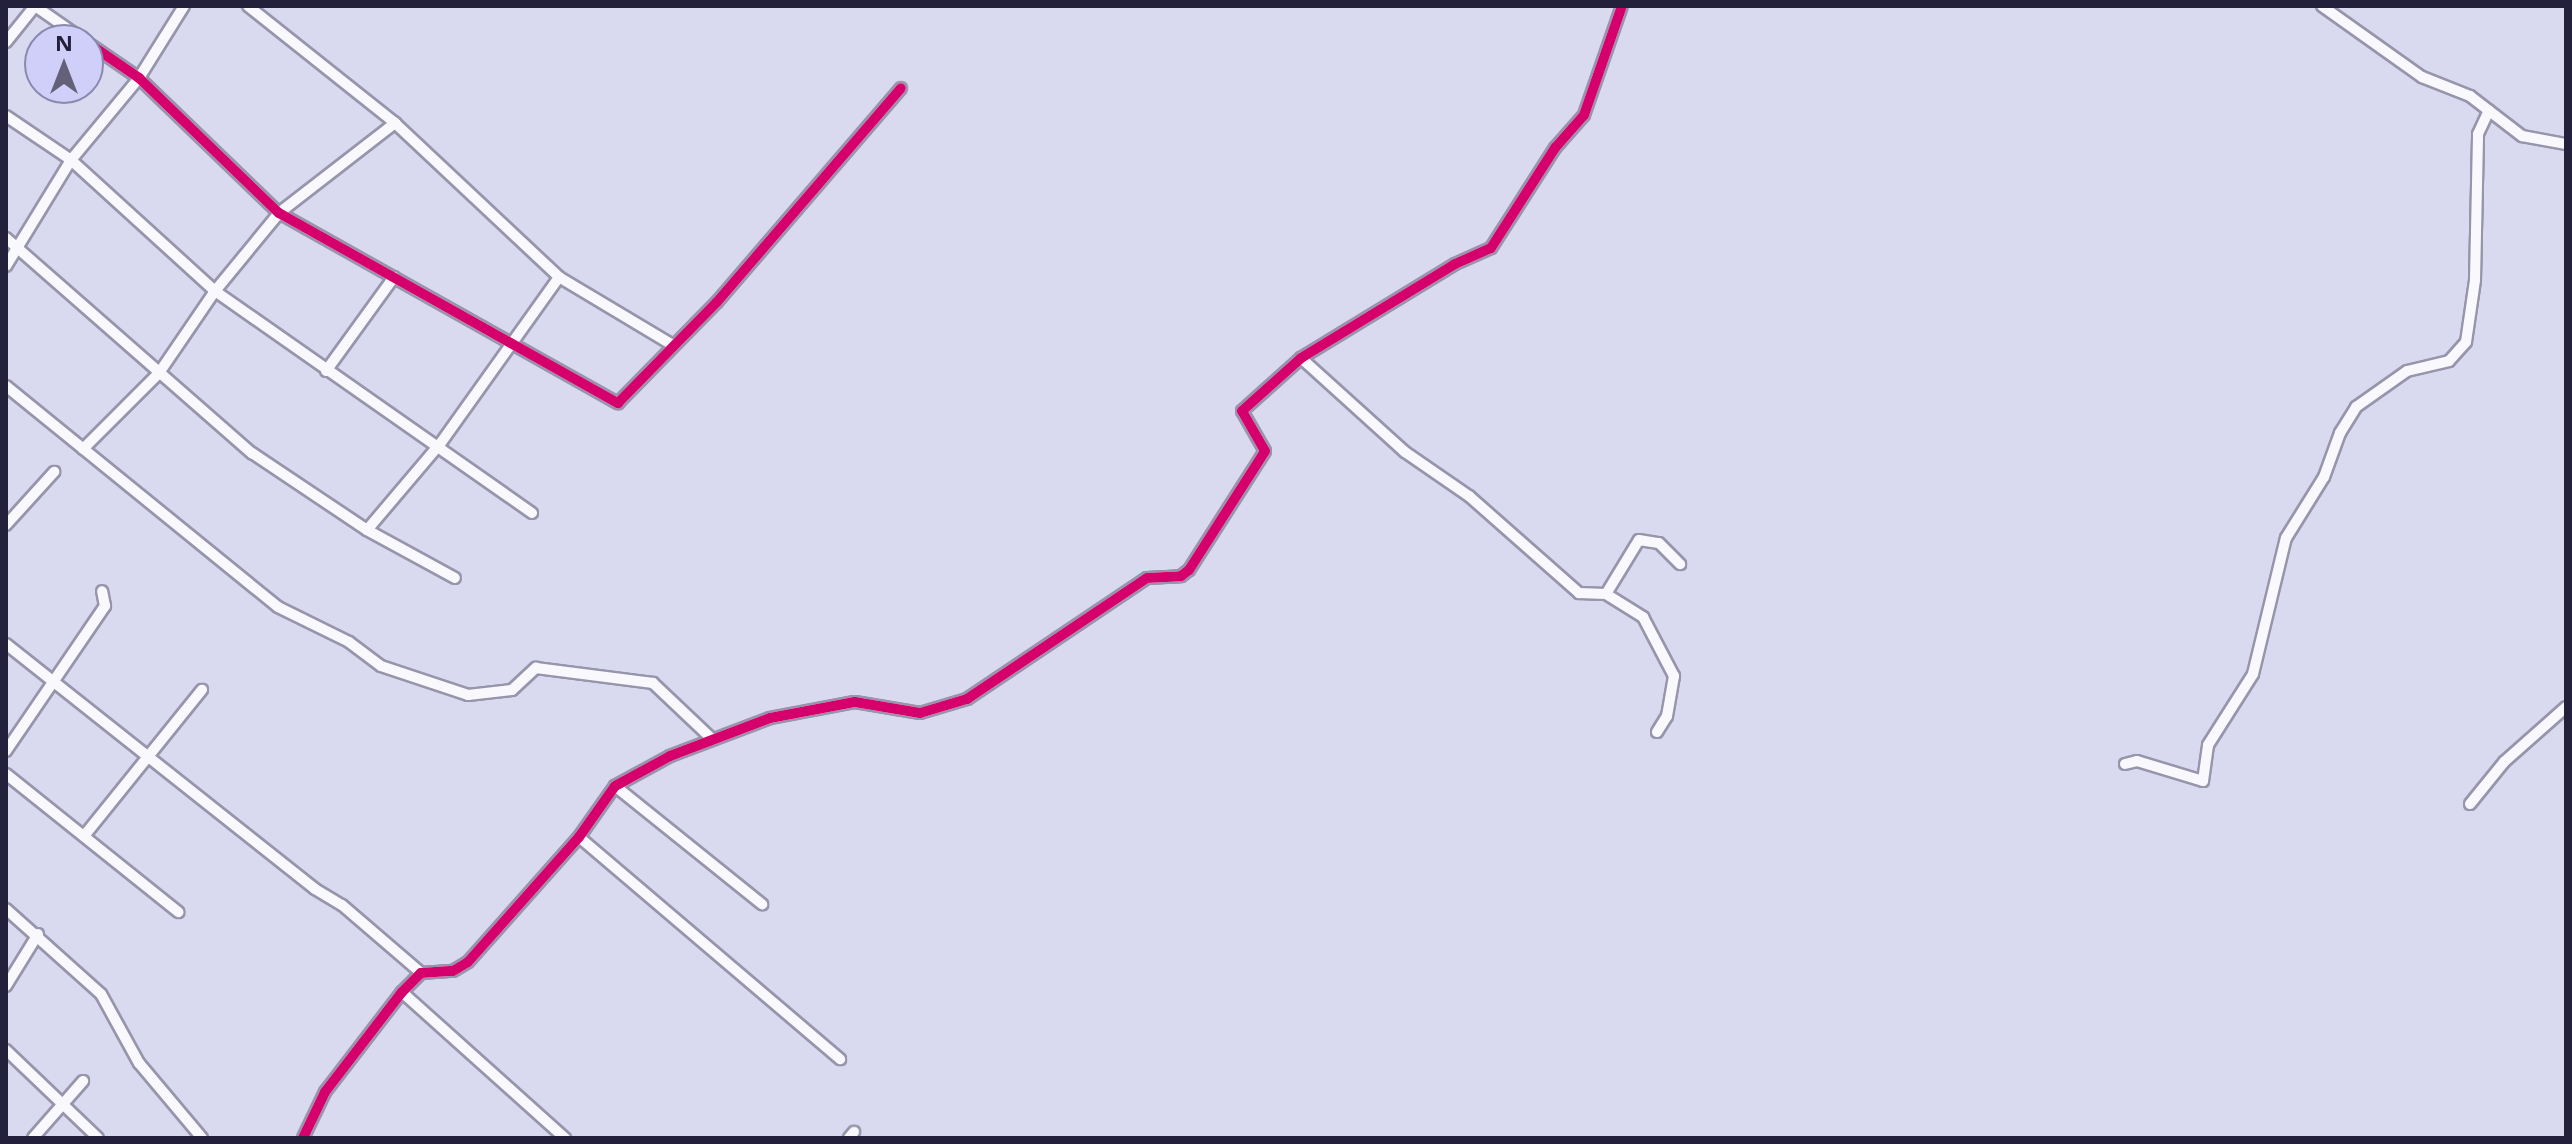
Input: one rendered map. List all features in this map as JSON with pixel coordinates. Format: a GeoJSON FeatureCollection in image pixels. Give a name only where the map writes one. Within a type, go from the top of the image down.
{"type":"FeatureCollection","features":[{"type":"Feature","properties":{"kind":"street"},"geometry":{"type":"LineString","coordinates":[[6,42],[35,6],[61,24]]}},
{"type":"Feature","properties":{"kind":"street"},"geometry":{"type":"LineString","coordinates":[[6,266],[20,248],[71,160],[139,78],[184,6]]}},
{"type":"Feature","properties":{"kind":"street"},"geometry":{"type":"LineString","coordinates":[[248,6],[395,123],[559,277],[671,344]]}},
{"type":"Feature","properties":{"kind":"street"},"geometry":{"type":"LineString","coordinates":[[303,1138],[325,1092],[402,992],[421,973],[453,971],[468,962],[579,837],[615,786],[712,739],[770,718],[855,702],[920,713],[967,699],[1147,578],[1181,576],[1265,451],[1242,411],[1301,358],[1455,264],[1491,248],[1555,148],[1584,115],[1622,6]]}},
{"type":"Feature","properties":{"kind":"street"},"geometry":{"type":"LineString","coordinates":[[2322,6],[2422,77],[2489,110],[2522,136],[2566,144]]}},
{"type":"Feature","properties":{"kind":"street"},"geometry":{"type":"LineString","coordinates":[[104,54],[139,78],[279,213],[512,340],[618,403],[671,344],[717,302],[901,88]]}},
{"type":"Feature","properties":{"kind":"street"},"geometry":{"type":"LineString","coordinates":[[2125,764],[2137,761],[2203,781],[2208,745],[2253,674],[2286,538],[2324,477],[2340,433],[2356,407],[2407,371],[2449,361],[2466,342],[2475,280],[2478,134],[2489,110]]}},
{"type":"Feature","properties":{"kind":"street"},"geometry":{"type":"LineString","coordinates":[[6,116],[71,160],[215,291],[326,371],[440,444],[532,513]]}},
{"type":"Feature","properties":{"kind":"street"},"geometry":{"type":"LineString","coordinates":[[83,449],[159,373],[215,291],[279,213],[395,123]]}},
{"type":"Feature","properties":{"kind":"street"},"geometry":{"type":"LineString","coordinates":[[6,238],[252,453],[367,530],[455,578]]}},
{"type":"Feature","properties":{"kind":"street"},"geometry":{"type":"LineString","coordinates":[[326,371],[394,277]]}},
{"type":"Feature","properties":{"kind":"street"},"geometry":{"type":"LineString","coordinates":[[367,530],[440,444],[559,277]]}},
{"type":"Feature","properties":{"kind":"street"},"geometry":{"type":"LineString","coordinates":[[1301,358],[1405,452],[1469,496],[1579,593],[1606,594],[1643,617],[1674,676],[1667,716],[1657,732]]}},
{"type":"Feature","properties":{"kind":"street"},"geometry":{"type":"LineString","coordinates":[[6,386],[278,607],[349,642],[381,666],[468,695],[512,690],[536,668],[653,683],[712,739]]}},
{"type":"Feature","properties":{"kind":"street"},"geometry":{"type":"LineString","coordinates":[[7,522],[54,472]]}},
{"type":"Feature","properties":{"kind":"street"},"geometry":{"type":"LineString","coordinates":[[1606,594],[1639,540],[1659,543],[1680,564]]}},
{"type":"Feature","properties":{"kind":"street"},"geometry":{"type":"LineString","coordinates":[[6,751],[105,606],[102,591]]}},
{"type":"Feature","properties":{"kind":"street"},"geometry":{"type":"LineString","coordinates":[[6,644],[315,889],[342,905],[421,973]]}},
{"type":"Feature","properties":{"kind":"street"},"geometry":{"type":"LineString","coordinates":[[84,836],[202,690]]}},
{"type":"Feature","properties":{"kind":"street"},"geometry":{"type":"LineString","coordinates":[[2470,804],[2504,762],[2566,707]]}},
{"type":"Feature","properties":{"kind":"street"},"geometry":{"type":"LineString","coordinates":[[6,774],[178,912]]}},
{"type":"Feature","properties":{"kind":"street"},"geometry":{"type":"LineString","coordinates":[[615,786],[762,904]]}},
{"type":"Feature","properties":{"kind":"street"},"geometry":{"type":"LineString","coordinates":[[579,837],[840,1059]]}},
{"type":"Feature","properties":{"kind":"street"},"geometry":{"type":"LineString","coordinates":[[6,909],[38,934],[101,994],[139,1063],[202,1138]]}},
{"type":"Feature","properties":{"kind":"street"},"geometry":{"type":"LineString","coordinates":[[6,986],[38,934]]}},
{"type":"Feature","properties":{"kind":"street"},"geometry":{"type":"LineString","coordinates":[[402,992],[565,1138]]}},
{"type":"Feature","properties":{"kind":"street"},"geometry":{"type":"LineString","coordinates":[[6,1050],[98,1138]]}},
{"type":"Feature","properties":{"kind":"street"},"geometry":{"type":"LineString","coordinates":[[33,1138],[83,1081]]}},
{"type":"Feature","properties":{"kind":"cycle path"},"geometry":{"type":"LineString","coordinates":[[303,1138],[325,1092],[402,992],[421,973],[453,971],[468,962],[579,837],[615,786],[670,756],[770,718],[855,702],[920,713],[967,699],[1147,578],[1181,576],[1189,570],[1265,451],[1242,411],[1301,358],[1455,264],[1491,248],[1555,148],[1584,115],[1622,6]]}},
{"type":"Feature","properties":{"kind":"cycle path"},"geometry":{"type":"LineString","coordinates":[[104,54],[139,78],[279,213],[618,403],[717,302],[901,88]]}}]}
